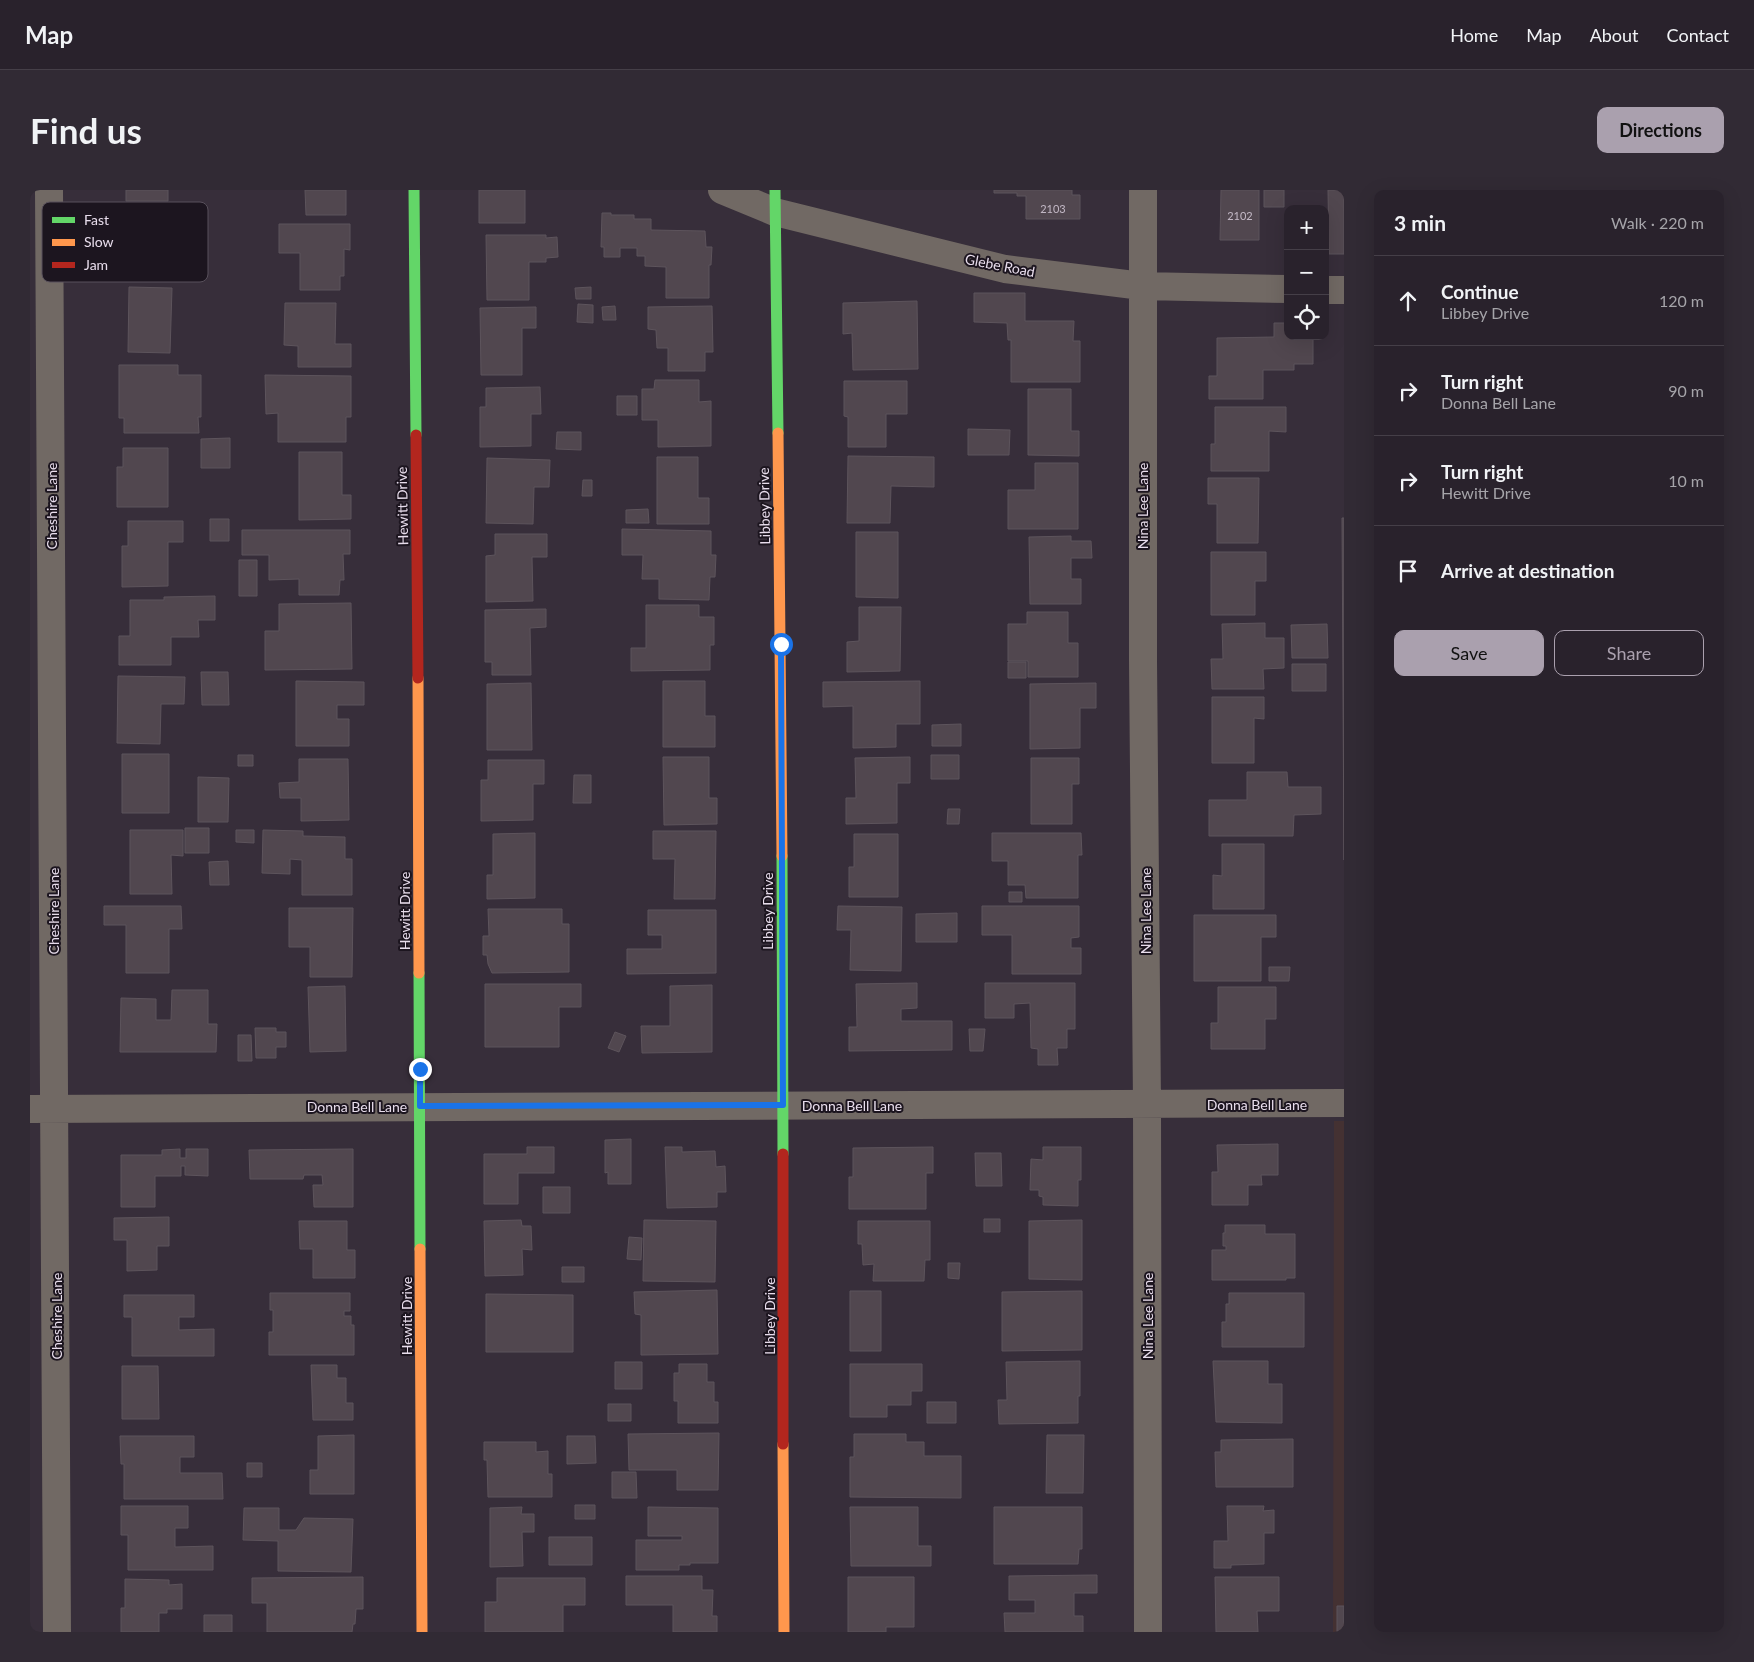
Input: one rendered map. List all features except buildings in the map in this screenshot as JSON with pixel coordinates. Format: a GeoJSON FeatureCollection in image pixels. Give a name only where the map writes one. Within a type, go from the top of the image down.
{"type":"FeatureCollection","features":[{"type":"Feature","properties":{"kind":"street","name":"Hewitt Drive"},"geometry":{"type":"LineString","coordinates":[[414,190],[422,1632]]}},
{"type":"Feature","properties":{"kind":"street","name":"Glebe Road"},"geometry":{"type":"LineString","coordinates":[[722,190],[775,201],[1005,269],[1142,286],[1284,289]]}},
{"type":"Feature","properties":{"kind":"street","name":"Nina Lee Lane"},"geometry":{"type":"LineString","coordinates":[[1143,190],[1143,661],[1148,1632]]}},
{"type":"Feature","properties":{"kind":"street","name":"Libbey Drive"},"geometry":{"type":"LineString","coordinates":[[775,201],[781,654],[784,1632]]}},
{"type":"Feature","properties":{"kind":"street","name":"Cheshire Lane"},"geometry":{"type":"LineString","coordinates":[[48,282],[42,1108],[57,1632]]}},
{"type":"Feature","properties":{"kind":"street"},"geometry":{"type":"LineString","coordinates":[[1329,290],[1344,290]]}},
{"type":"Feature","properties":{"kind":"street","name":"Donna Bell Lane"},"geometry":{"type":"LineString","coordinates":[[42,1108],[1344,1103]]}},
{"type":"Feature","properties":{"kind":"shaded area"},"geometry":{"type":"Polygon","coordinates":[[[1334,1121],[1344,1121],[1344,1632],[1333,1632],[1334,1121]]]}},
{"type":"Feature","properties":{"kind":"traffic: fast"},"geometry":{"type":"LineString","coordinates":[[414,190],[416,435]]}},
{"type":"Feature","properties":{"kind":"traffic: fast"},"geometry":{"type":"LineString","coordinates":[[775,190],[778,433]]}},
{"type":"Feature","properties":{"kind":"traffic: fast"},"geometry":{"type":"LineString","coordinates":[[782,856],[783,1154]]}},
{"type":"Feature","properties":{"kind":"traffic: fast"},"geometry":{"type":"LineString","coordinates":[[419,973],[420,1249]]}},
{"type":"Feature","properties":{"kind":"traffic: slow"},"geometry":{"type":"LineString","coordinates":[[778,433],[782,856]]}},
{"type":"Feature","properties":{"kind":"traffic: slow"},"geometry":{"type":"LineString","coordinates":[[418,678],[419,973]]}},
{"type":"Feature","properties":{"kind":"traffic: slow"},"geometry":{"type":"LineString","coordinates":[[420,1249],[422,1632]]}},
{"type":"Feature","properties":{"kind":"traffic: slow"},"geometry":{"type":"LineString","coordinates":[[783,1444],[784,1632]]}},
{"type":"Feature","properties":{"kind":"traffic: jam"},"geometry":{"type":"LineString","coordinates":[[416,435],[418,678]]}},
{"type":"Feature","properties":{"kind":"traffic: jam"},"geometry":{"type":"LineString","coordinates":[[783,1154],[783,1444]]}},
{"type":"Feature","properties":{"kind":"route"},"geometry":{"type":"LineString","coordinates":[[420,1069],[420,1106],[783,1105],[781,644]]}}]}
